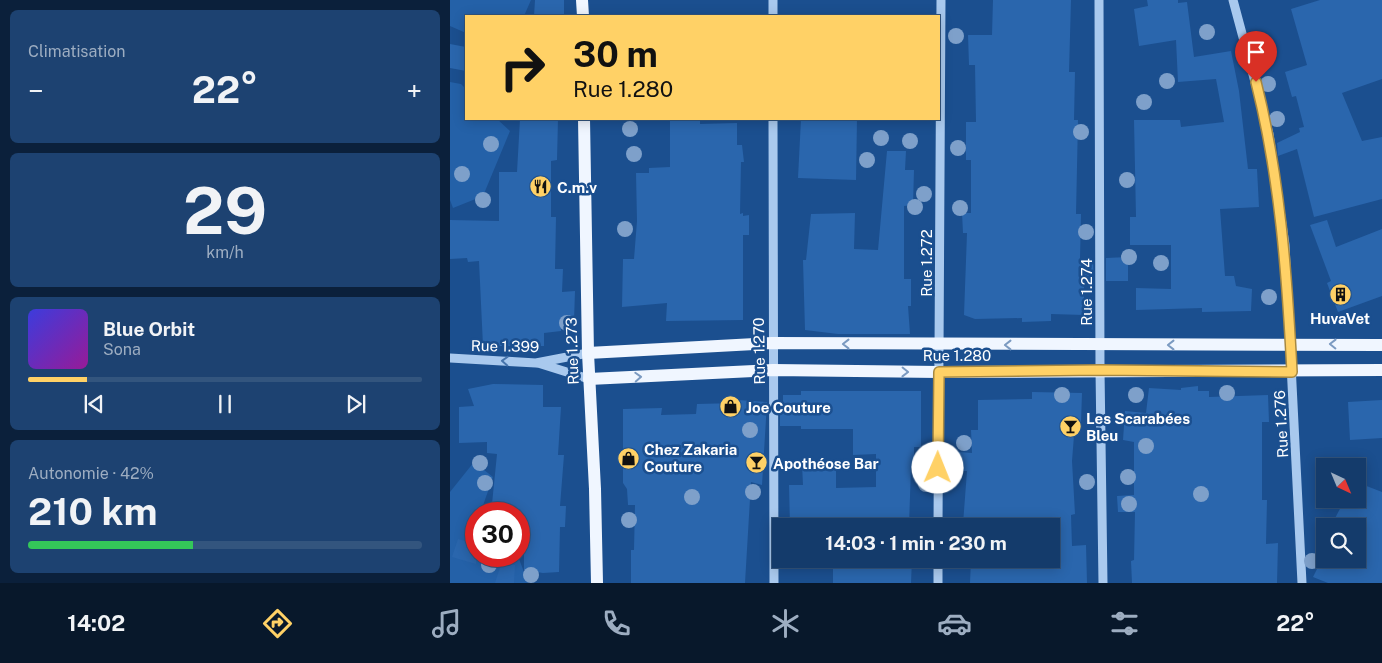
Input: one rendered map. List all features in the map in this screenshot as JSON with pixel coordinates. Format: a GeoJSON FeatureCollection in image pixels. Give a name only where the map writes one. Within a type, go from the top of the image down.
{"type":"FeatureCollection","features":[{"type":"Feature","properties":{"kind":"main road"},"geometry":{"type":"LineString","coordinates":[[582,0],[583,15]]}},
{"type":"Feature","properties":{"kind":"main road","name":"Rue 1.273"},"geometry":{"type":"LineString","coordinates":[[584,120],[588,353],[596,489],[597,583]]}},
{"type":"Feature","properties":{"kind":"main road","name":"Rue 1.280"},"geometry":{"type":"LineString","coordinates":[[588,353],[772,344],[1382,345]]}},
{"type":"Feature","properties":{"kind":"main road","name":"Rue 1.280"},"geometry":{"type":"LineString","coordinates":[[589,379],[773,370],[939,372],[1100,370],[1292,372],[1382,370]]}},
{"type":"Feature","properties":{"kind":"street"},"geometry":{"type":"LineString","coordinates":[[773,15],[774,0]]}},
{"type":"Feature","properties":{"kind":"street","name":"Rue 1.272"},"geometry":{"type":"LineString","coordinates":[[938,518],[941,0]]}},
{"type":"Feature","properties":{"kind":"street","name":"Rue 1.274"},"geometry":{"type":"LineString","coordinates":[[1099,0],[1100,370],[1103,583]]}},
{"type":"Feature","properties":{"kind":"street","name":"Rue 1.276"},"geometry":{"type":"LineString","coordinates":[[1233,0],[1269,134],[1285,245],[1302,583]]}},
{"type":"Feature","properties":{"kind":"street","name":"Rue 1.270"},"geometry":{"type":"LineString","coordinates":[[773,120],[774,583]]}},
{"type":"Feature","properties":{"kind":"street","name":"Rue 1.399"},"geometry":{"type":"LineString","coordinates":[[450,358],[536,362],[588,353]]}},
{"type":"Feature","properties":{"kind":"street","name":"Rue 1.280"},"geometry":{"type":"LineString","coordinates":[[536,362],[589,379]]}},
{"type":"Feature","properties":{"kind":"street"},"geometry":{"type":"LineString","coordinates":[[938,568],[938,583]]}},
{"type":"Feature","properties":{"kind":"shaded area"},"geometry":{"type":"Polygon","coordinates":[[[450,0],[531,0],[524,15],[465,15],[465,33],[450,26],[450,0]]]}},
{"type":"Feature","properties":{"kind":"shaded area"},"geometry":{"type":"Polygon","coordinates":[[[450,82],[461,84],[465,88],[465,120],[498,120],[510,131],[483,196],[453,208],[450,200],[450,82]]]}},
{"type":"Feature","properties":{"kind":"shaded area"},"geometry":{"type":"Polygon","coordinates":[[[474,462],[493,477],[484,502],[465,502],[465,567],[522,567],[528,583],[450,583],[450,492],[474,462]]]}},
{"type":"Feature","properties":{"kind":"building"},"geometry":{"type":"Polygon","coordinates":[[[535,0],[564,0],[564,15],[534,15],[535,0]]]}},
{"type":"Feature","properties":{"kind":"building"},"geometry":{"type":"Polygon","coordinates":[[[993,0],[1071,0],[1069,72],[1075,72],[1074,120],[1078,120],[1076,214],[1081,214],[1080,259],[1093,259],[1094,282],[1084,282],[1084,315],[1051,314],[1051,321],[1022,322],[1022,318],[975,319],[964,315],[967,233],[963,233],[962,213],[971,213],[971,160],[966,160],[966,122],[976,122],[975,65],[969,65],[968,35],[992,35],[993,0]]]}},
{"type":"Feature","properties":{"kind":"building"},"geometry":{"type":"Polygon","coordinates":[[[1147,0],[1178,0],[1178,3],[1187,2],[1194,57],[1231,51],[1239,91],[1248,169],[1257,169],[1259,207],[1220,209],[1225,276],[1234,276],[1236,286],[1252,289],[1251,311],[1202,312],[1202,308],[1136,310],[1136,288],[1171,289],[1171,245],[1130,245],[1130,217],[1136,217],[1134,120],[1180,120],[1181,127],[1224,122],[1216,79],[1178,82],[1176,40],[1139,46],[1134,9],[1148,6],[1147,0]]]}},
{"type":"Feature","properties":{"kind":"building"},"geometry":{"type":"Polygon","coordinates":[[[1320,0],[1382,0],[1382,79],[1342,93],[1362,141],[1382,137],[1382,199],[1314,217],[1297,149],[1278,156],[1277,143],[1300,132],[1299,128],[1304,127],[1296,96],[1292,97],[1285,72],[1307,65],[1291,9],[1320,0]]]}},
{"type":"Feature","properties":{"kind":"building"},"geometry":{"type":"Polygon","coordinates":[[[450,44],[465,47],[465,71],[450,68],[450,44]]]}},
{"type":"Feature","properties":{"kind":"building"},"geometry":{"type":"Polygon","coordinates":[[[520,120],[558,120],[557,160],[551,161],[551,217],[556,217],[555,269],[563,269],[562,292],[575,291],[574,321],[561,323],[561,331],[544,333],[544,346],[483,346],[479,261],[468,262],[467,258],[450,259],[450,220],[499,221],[499,172],[517,172],[520,120]]]}},
{"type":"Feature","properties":{"kind":"building"},"geometry":{"type":"Polygon","coordinates":[[[670,120],[700,120],[700,124],[737,123],[737,145],[742,145],[744,162],[741,162],[740,214],[743,213],[743,216],[749,215],[749,235],[743,235],[743,320],[666,321],[667,303],[622,307],[623,259],[634,259],[637,221],[636,173],[649,173],[649,168],[670,167],[670,120]]]}},
{"type":"Feature","properties":{"kind":"building"},"geometry":{"type":"Polygon","coordinates":[[[801,120],[857,120],[856,180],[798,178],[801,120]]]}},
{"type":"Feature","properties":{"kind":"building"},"geometry":{"type":"Polygon","coordinates":[[[887,151],[906,151],[905,170],[914,170],[913,205],[904,206],[904,279],[911,279],[911,306],[908,306],[910,334],[838,334],[805,330],[803,260],[806,260],[811,214],[855,213],[854,249],[878,250],[887,151]]]}},
{"type":"Feature","properties":{"kind":"building"},"geometry":{"type":"Polygon","coordinates":[[[1327,220],[1336,247],[1382,229],[1382,296],[1338,312],[1327,283],[1331,281],[1310,225],[1327,220]]]}},
{"type":"Feature","properties":{"kind":"building"},"geometry":{"type":"Polygon","coordinates":[[[1128,257],[1128,281],[1106,281],[1106,258],[1128,257]]]}},
{"type":"Feature","properties":{"kind":"building"},"geometry":{"type":"Polygon","coordinates":[[[493,384],[543,385],[543,407],[561,407],[558,455],[564,455],[560,506],[566,506],[565,527],[560,527],[559,572],[543,573],[524,570],[524,567],[530,567],[530,502],[492,502],[497,454],[487,453],[487,442],[459,443],[459,407],[474,406],[468,389],[493,384]]]}},
{"type":"Feature","properties":{"kind":"building"},"geometry":{"type":"Polygon","coordinates":[[[1198,386],[1198,391],[1209,391],[1209,397],[1268,395],[1269,422],[1262,422],[1262,500],[1267,500],[1266,544],[1278,543],[1277,583],[1132,583],[1131,561],[1134,560],[1135,512],[1118,512],[1117,496],[1134,495],[1134,442],[1123,440],[1125,411],[1146,413],[1149,388],[1181,390],[1181,388],[1198,386]]]}},
{"type":"Feature","properties":{"kind":"building"},"geometry":{"type":"Polygon","coordinates":[[[801,391],[921,391],[921,447],[914,447],[914,467],[911,467],[909,518],[790,518],[789,485],[803,485],[802,464],[820,463],[820,471],[836,470],[836,488],[876,487],[876,454],[853,455],[853,429],[801,429],[801,426],[780,426],[780,403],[783,404],[783,395],[801,395],[801,391]]]}},
{"type":"Feature","properties":{"kind":"building"},"geometry":{"type":"Polygon","coordinates":[[[1032,392],[1082,393],[1081,423],[1075,423],[1072,461],[1075,514],[1071,515],[1072,546],[1086,545],[1087,583],[970,583],[971,568],[1060,568],[1060,518],[963,518],[967,471],[958,471],[958,452],[972,453],[971,430],[978,430],[978,400],[1032,399],[1032,392]]]}},
{"type":"Feature","properties":{"kind":"building"},"geometry":{"type":"Polygon","coordinates":[[[738,400],[767,402],[762,485],[751,482],[745,583],[631,583],[631,550],[634,550],[635,505],[628,505],[627,489],[623,483],[623,409],[662,408],[661,415],[696,414],[697,404],[737,403],[738,400]]]}},
{"type":"Feature","properties":{"kind":"building"},"geometry":{"type":"Polygon","coordinates":[[[1382,400],[1382,438],[1350,440],[1348,402],[1382,400]]]}},
{"type":"Feature","properties":{"kind":"building"},"geometry":{"type":"Polygon","coordinates":[[[1366,486],[1382,492],[1382,583],[1328,583],[1313,577],[1318,568],[1366,568],[1366,518],[1335,518],[1340,508],[1366,508],[1366,486]]]}},
{"type":"Feature","properties":{"kind":"building"},"geometry":{"type":"Polygon","coordinates":[[[458,539],[465,541],[465,561],[452,557],[458,539]]]}},
{"type":"Feature","properties":{"kind":"building"},"geometry":{"type":"Polygon","coordinates":[[[500,567],[515,567],[514,583],[495,583],[500,567]]]}},
{"type":"Feature","properties":{"kind":"building"},"geometry":{"type":"Polygon","coordinates":[[[833,568],[912,568],[911,583],[833,583],[833,568]]]}},
{"type":"Feature","properties":{"kind":"place","name":"C.m.v"},"geometry":{"type":"Point","coordinates":[541,187]}},
{"type":"Feature","properties":{"kind":"place","name":"HuvaVet"},"geometry":{"type":"Point","coordinates":[1340,295]}},
{"type":"Feature","properties":{"kind":"place","name":"Joe Couture"},"geometry":{"type":"Point","coordinates":[730,407]}},
{"type":"Feature","properties":{"kind":"place","name":"Les Scarabées Bleu"},"geometry":{"type":"Point","coordinates":[1070,427]}},
{"type":"Feature","properties":{"kind":"place","name":"Chez Zakaria Couture"},"geometry":{"type":"Point","coordinates":[628,458]}},
{"type":"Feature","properties":{"kind":"place","name":"Apothéose Bar"},"geometry":{"type":"Point","coordinates":[757,463]}},
{"type":"Feature","properties":{"kind":"route"},"geometry":{"type":"LineString","coordinates":[[938,468],[939,372],[1100,370],[1292,372],[1285,245],[1269,134],[1256,82]]}}]}
